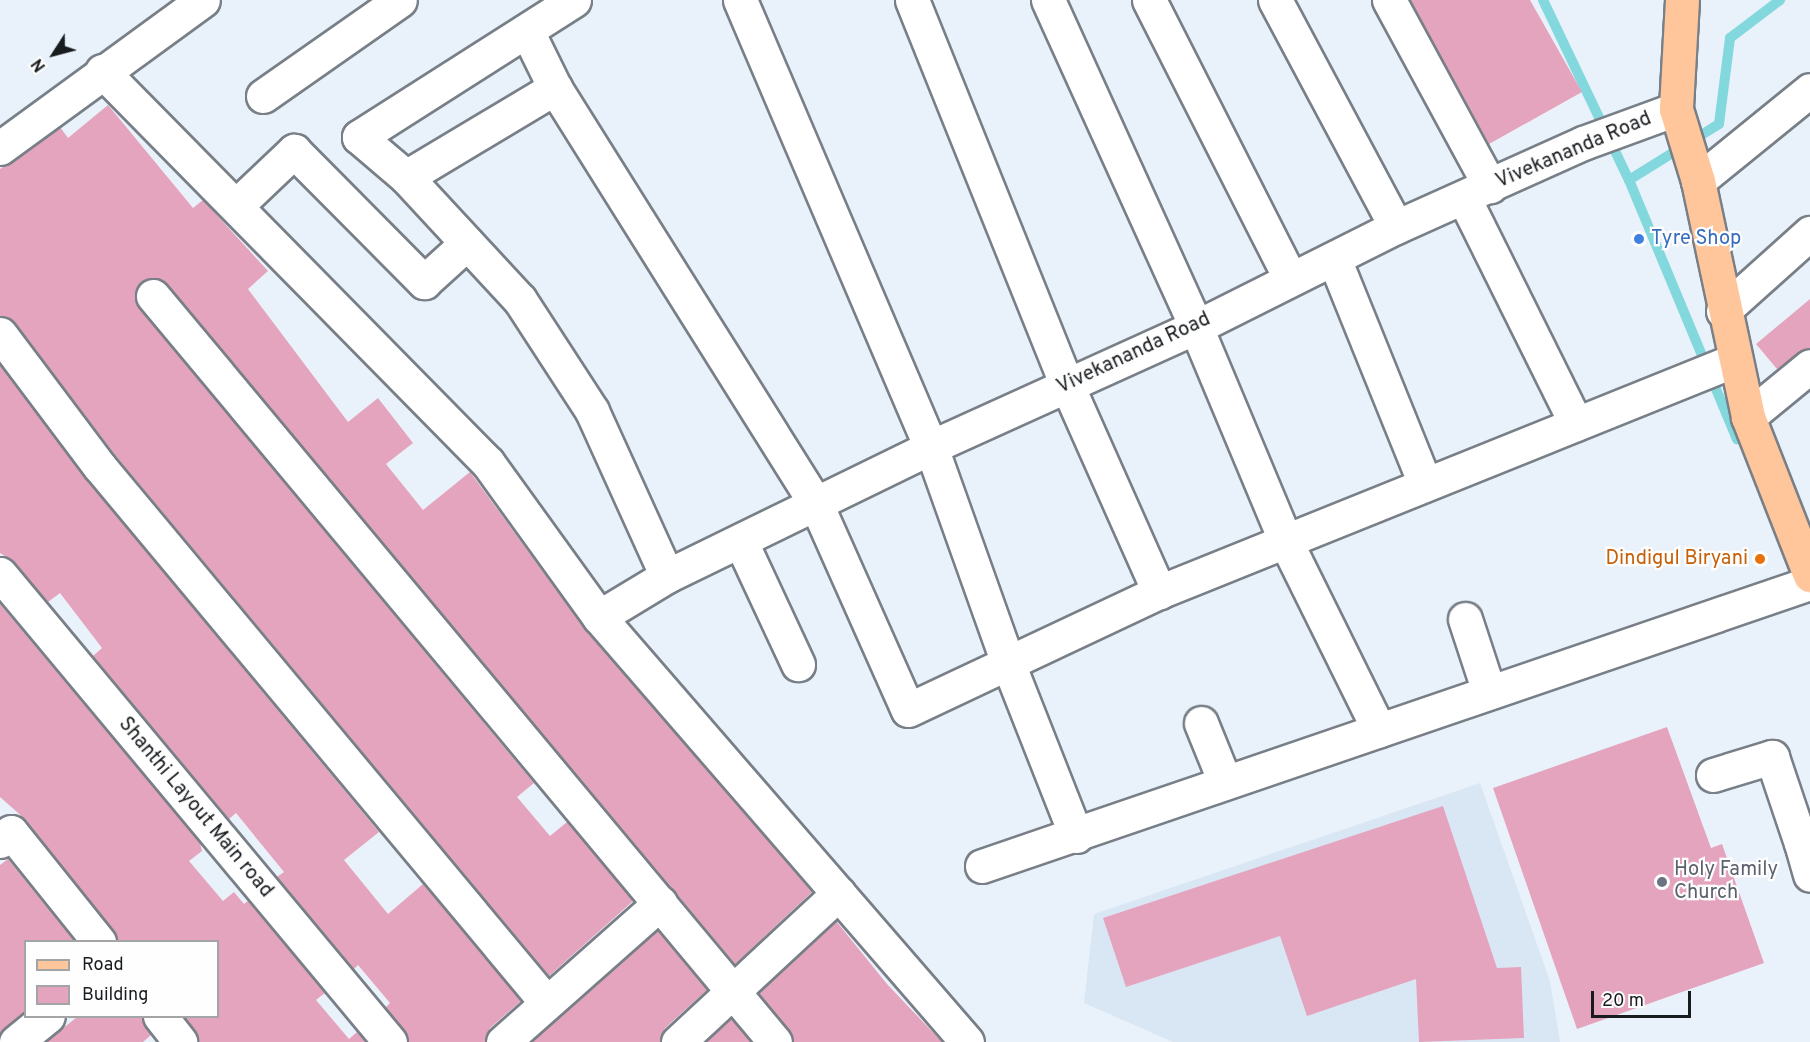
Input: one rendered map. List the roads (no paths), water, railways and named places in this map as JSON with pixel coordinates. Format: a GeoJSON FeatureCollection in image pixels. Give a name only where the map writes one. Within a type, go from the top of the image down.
{"type":"FeatureCollection","features":[{"type":"Feature","properties":{"kind":"main road"},"geometry":{"type":"LineString","coordinates":[[1682,0],[1676,109],[1698,181],[1723,311],[1748,417],[1802,538],[1810,575]]}},
{"type":"Feature","properties":{"kind":"street"},"geometry":{"type":"LineString","coordinates":[[0,148],[102,71],[202,0]]}},
{"type":"Feature","properties":{"kind":"street"},"geometry":{"type":"LineString","coordinates":[[263,96],[400,0]]}},
{"type":"Feature","properties":{"kind":"street"},"geometry":{"type":"LineString","coordinates":[[574,0],[359,137],[406,177],[520,300],[592,411],[667,576]]}},
{"type":"Feature","properties":{"kind":"street"},"geometry":{"type":"LineString","coordinates":[[740,0],[931,447],[1008,663],[1076,836]]}},
{"type":"Feature","properties":{"kind":"street"},"geometry":{"type":"LineString","coordinates":[[912,0],[1067,385],[1159,592]]}},
{"type":"Feature","properties":{"kind":"street"},"geometry":{"type":"LineString","coordinates":[[1048,0],[1196,327],[1286,542],[1379,730]]}},
{"type":"Feature","properties":{"kind":"street"},"geometry":{"type":"LineString","coordinates":[[1149,0],[1290,278]]}},
{"type":"Feature","properties":{"kind":"street"},"geometry":{"type":"LineString","coordinates":[[1275,0],[1396,227]]}},
{"type":"Feature","properties":{"kind":"street"},"geometry":{"type":"LineString","coordinates":[[1389,0],[1477,192],[1576,424]]}},
{"type":"Feature","properties":{"kind":"street"},"geometry":{"type":"LineString","coordinates":[[1664,0],[1680,44]]}},
{"type":"Feature","properties":{"kind":"street"},"geometry":{"type":"LineString","coordinates":[[527,31],[555,88],[817,506],[908,710],[1159,592],[1735,360]]}},
{"type":"Feature","properties":{"kind":"street"},"geometry":{"type":"LineString","coordinates":[[102,71],[237,205],[488,463],[599,617],[967,1042]]}},
{"type":"Feature","properties":{"kind":"street"},"geometry":{"type":"LineString","coordinates":[[406,177],[555,88]]}},
{"type":"Feature","properties":{"kind":"street"},"geometry":{"type":"LineString","coordinates":[[1698,181],[1810,90]]}},
{"type":"Feature","properties":{"kind":"street","name":"Vivekananda Road"},"geometry":{"type":"LineString","coordinates":[[599,617],[667,576],[817,506],[931,447],[1196,327],[1290,278],[1335,261],[1396,227],[1583,143],[1676,109]]}},
{"type":"Feature","properties":{"kind":"street"},"geometry":{"type":"LineString","coordinates":[[237,205],[294,151],[424,282],[467,243]]}},
{"type":"Feature","properties":{"kind":"street"},"geometry":{"type":"LineString","coordinates":[[1723,311],[1810,233]]}},
{"type":"Feature","properties":{"kind":"street"},"geometry":{"type":"LineString","coordinates":[[1335,261],[1425,484]]}},
{"type":"Feature","properties":{"kind":"street"},"geometry":{"type":"LineString","coordinates":[[153,296],[776,1042]]}},
{"type":"Feature","properties":{"kind":"street"},"geometry":{"type":"LineString","coordinates":[[0,334],[100,467],[546,1002]]}},
{"type":"Feature","properties":{"kind":"street"},"geometry":{"type":"LineString","coordinates":[[1748,417],[1810,366]]}},
{"type":"Feature","properties":{"kind":"street"},"geometry":{"type":"LineString","coordinates":[[741,542],[798,664]]}},
{"type":"Feature","properties":{"kind":"street","name":"Shanthi Layout Main road"},"geometry":{"type":"LineString","coordinates":[[0,574],[390,1042]]}},
{"type":"Feature","properties":{"kind":"street"},"geometry":{"type":"LineString","coordinates":[[982,866],[1076,836],[1225,782],[1810,583]]}},
{"type":"Feature","properties":{"kind":"street"},"geometry":{"type":"LineString","coordinates":[[1465,619],[1489,692]]}},
{"type":"Feature","properties":{"kind":"street"},"geometry":{"type":"LineString","coordinates":[[1201,723],[1225,782]]}},
{"type":"Feature","properties":{"kind":"street"},"geometry":{"type":"LineString","coordinates":[[1713,775],[1772,757],[1805,842],[1810,875]]}},
{"type":"Feature","properties":{"kind":"street"},"geometry":{"type":"LineString","coordinates":[[4,831],[97,940]]}},
{"type":"Feature","properties":{"kind":"street"},"geometry":{"type":"LineString","coordinates":[[678,1042],[735,993],[838,893]]}},
{"type":"Feature","properties":{"kind":"street"},"geometry":{"type":"LineString","coordinates":[[503,1042],[660,903]]}},
{"type":"Feature","properties":{"kind":"street"},"geometry":{"type":"LineString","coordinates":[[15,1042],[47,1018]]}},
{"type":"Feature","properties":{"kind":"street"},"geometry":{"type":"LineString","coordinates":[[161,1018],[180,1042]]}},
{"type":"Feature","properties":{"kind":"waterway"},"geometry":{"type":"LineString","coordinates":[[1543,0],[1629,180],[1737,439]]}},
{"type":"Feature","properties":{"kind":"waterway"},"geometry":{"type":"LineString","coordinates":[[1629,180],[1719,124],[1730,38],[1780,0]]}},
{"type":"Feature","properties":{"kind":"place","name":"Tyre Shop"},"geometry":{"type":"Point","coordinates":[1639,239]}},
{"type":"Feature","properties":{"kind":"place","name":"Dindigul Biryani"},"geometry":{"type":"Point","coordinates":[1760,559]}},
{"type":"Feature","properties":{"kind":"place","name":"Holy Family Church"},"geometry":{"type":"Point","coordinates":[1662,882]}}]}
